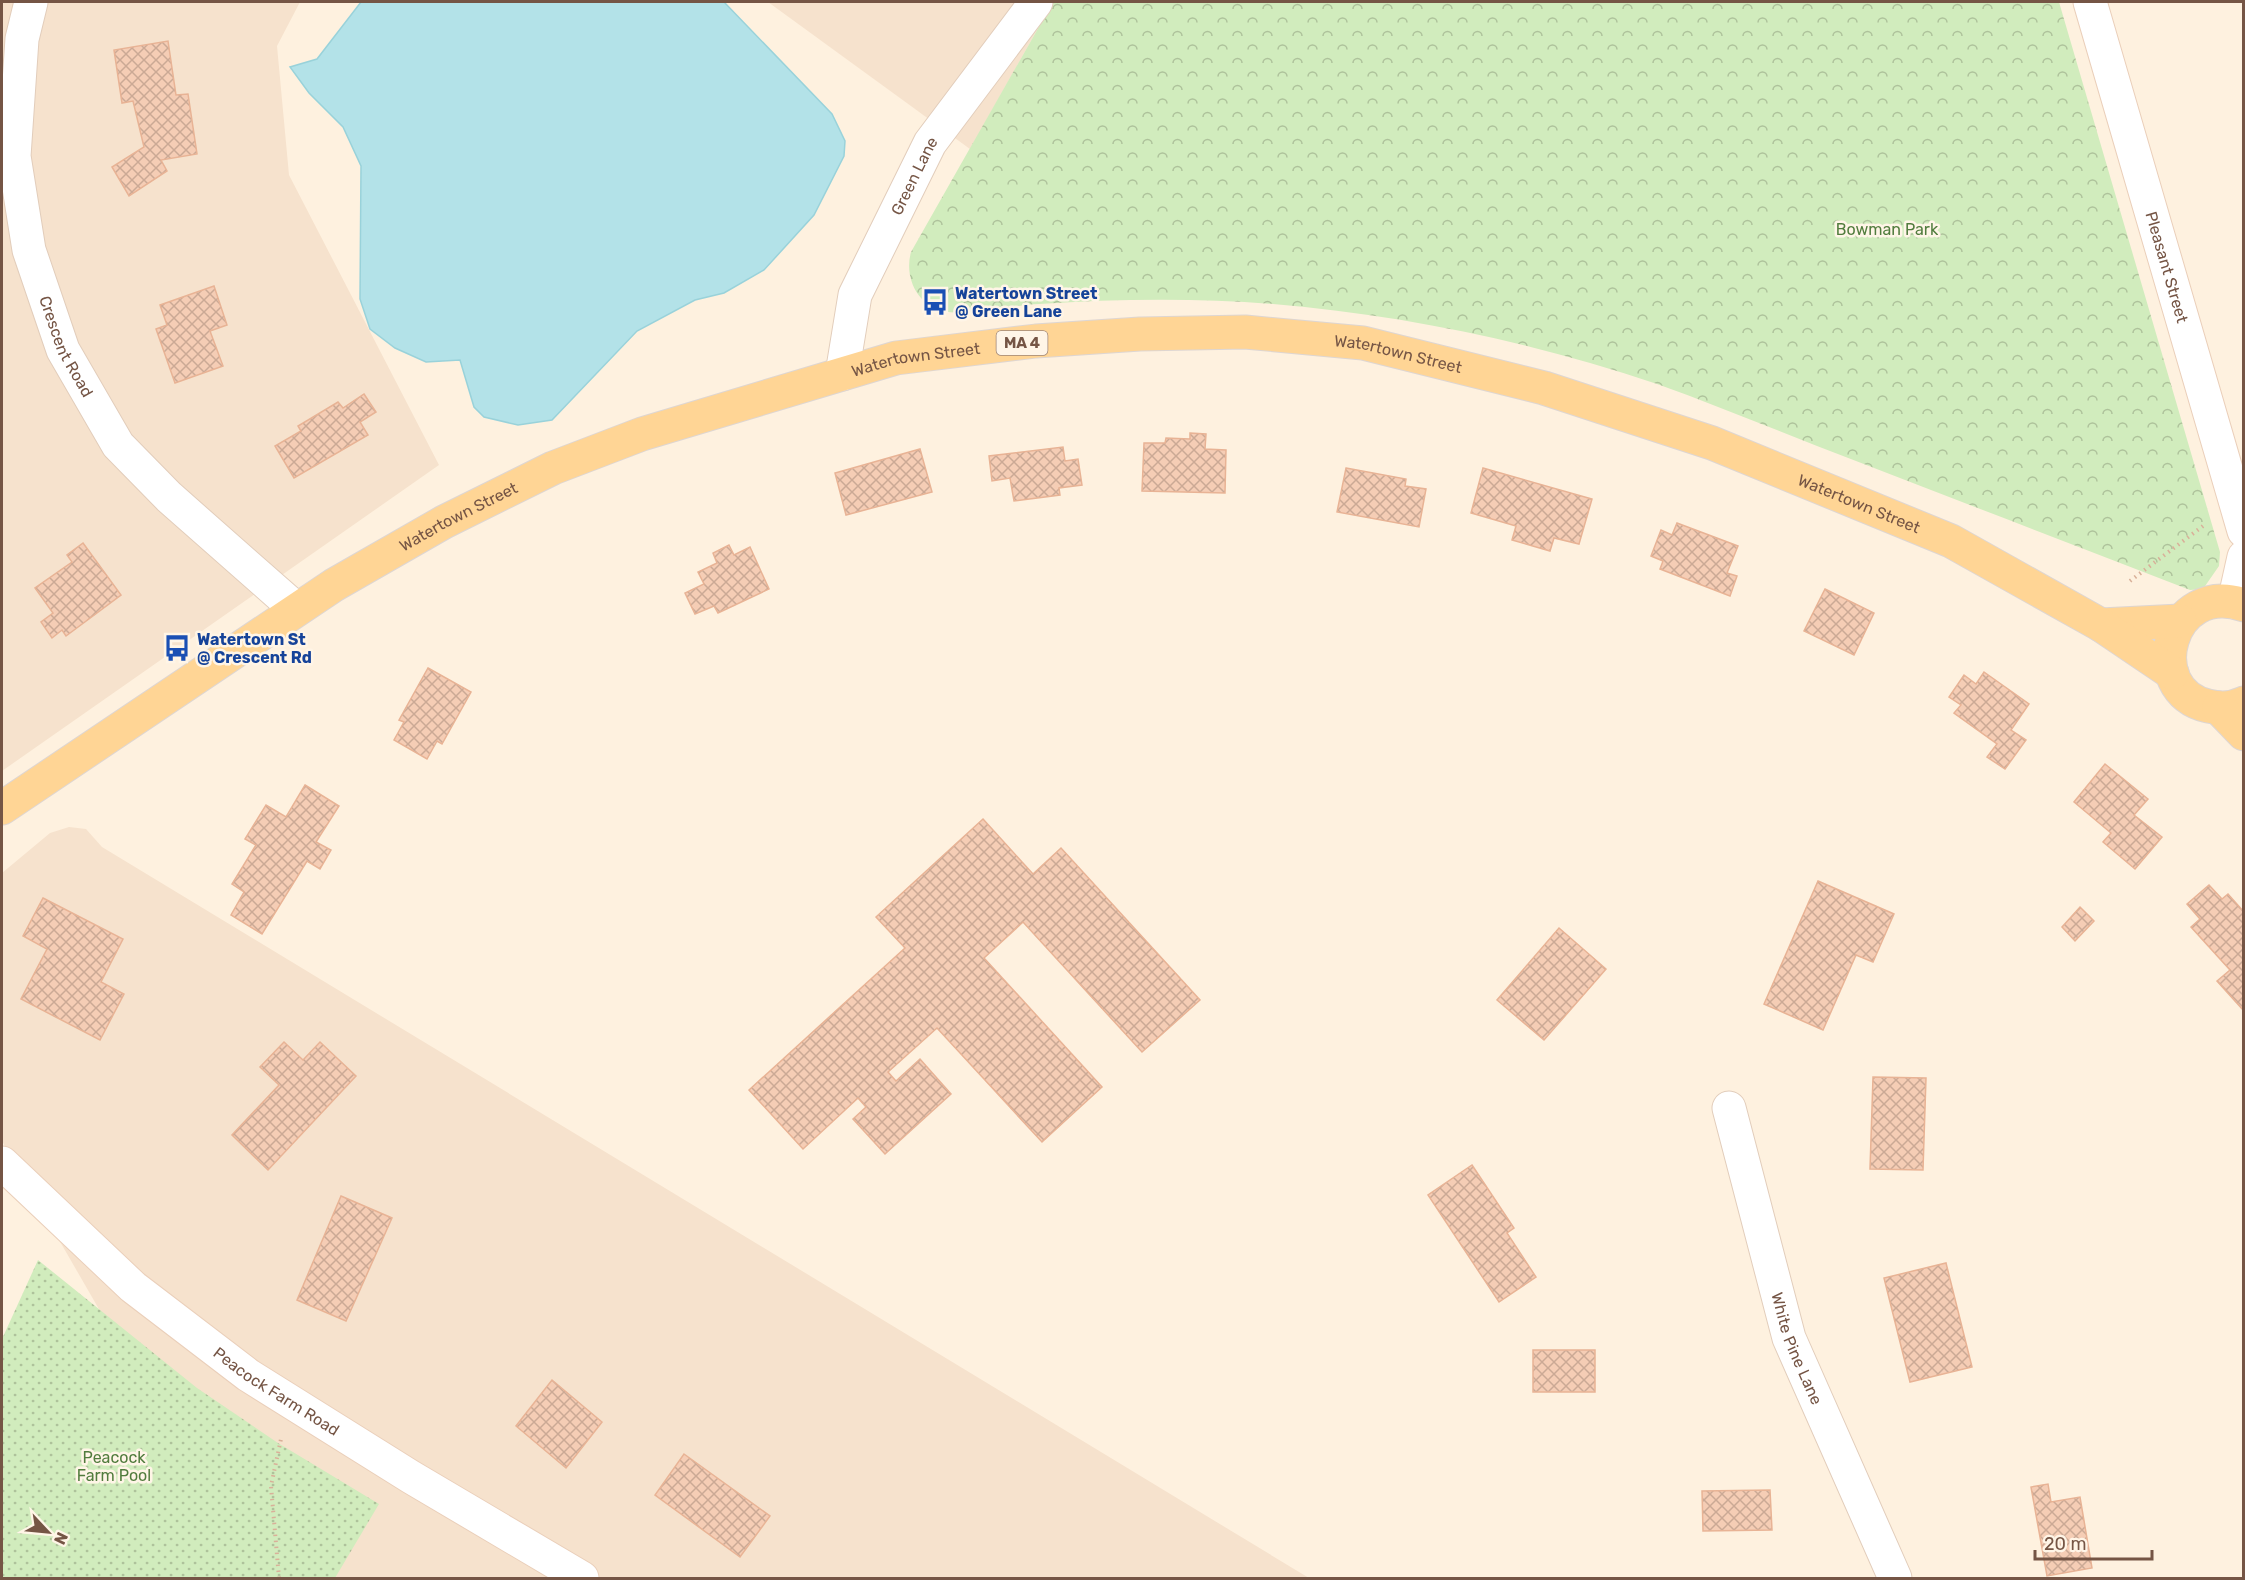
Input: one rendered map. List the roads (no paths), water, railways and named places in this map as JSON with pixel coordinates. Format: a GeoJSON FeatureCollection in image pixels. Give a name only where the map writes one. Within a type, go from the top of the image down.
{"type":"FeatureCollection","features":[{"type":"Feature","properties":{"kind":"main road","name":"Watertown Street"},"geometry":{"type":"LineString","coordinates":[[2,808],[296,609],[405,543],[553,468],[642,434],[896,358],[1036,341],[1140,333],[1245,332],[1363,343],[1544,388],[1712,443],[1951,541],[2101,625],[2172,673]]}},
{"type":"Feature","properties":{"kind":"main road"},"geometry":{"type":"LineString","coordinates":[[2239,604],[2219,601],[2204,604],[2191,611],[2180,621],[2169,646],[2172,673],[2179,687],[2190,698],[2204,705],[2231,706],[2244,734]]}},
{"type":"Feature","properties":{"kind":"main road"},"geometry":{"type":"LineString","coordinates":[[2101,625],[2180,621]]}},
{"type":"Feature","properties":{"kind":"street","name":"Crescent Road"},"geometry":{"type":"LineString","coordinates":[[31,2],[22,39],[12,213],[29,250],[63,350],[118,445],[170,497],[296,609]]}},
{"type":"Feature","properties":{"kind":"street","name":"Green Lane"},"geometry":{"type":"LineString","coordinates":[[842,374],[855,295],[930,143],[1036,2]]}},
{"type":"Feature","properties":{"kind":"street","name":"Pleasant Street"},"geometry":{"type":"LineString","coordinates":[[2090,2],[2244,531]]}},
{"type":"Feature","properties":{"kind":"street"},"geometry":{"type":"LineString","coordinates":[[2239,604],[2244,557]]}},
{"type":"Feature","properties":{"kind":"street","name":"White Pine Lane"},"geometry":{"type":"LineString","coordinates":[[1729,1108],[1789,1338],[1895,1578]]}},
{"type":"Feature","properties":{"kind":"street","name":"Peacock Farm Road"},"geometry":{"type":"LineString","coordinates":[[2,1162],[132,1287],[248,1375],[411,1477],[582,1578]]}},
{"type":"Feature","properties":{"kind":"water"},"geometry":{"type":"Polygon","coordinates":[[[361,2],[724,2],[832,114],[845,141],[844,156],[814,215],[764,270],[724,293],[695,300],[637,331],[552,420],[518,425],[484,417],[474,407],[460,360],[426,362],[395,348],[370,329],[360,299],[361,166],[343,127],[309,93],[290,67],[317,59],[361,2]]]}},
{"type":"Feature","properties":{"kind":"place","name":"Watertown Street @ Green Lane"},"geometry":{"type":"Point","coordinates":[935,302]}},
{"type":"Feature","properties":{"kind":"place","name":"Watertown St @ Crescent Rd"},"geometry":{"type":"Point","coordinates":[177,648]}},
{"type":"Feature","properties":{"kind":"park label","name":"Bowman Park"},"geometry":{"type":"Point","coordinates":[1887,229]}},
{"type":"Feature","properties":{"kind":"park label","name":"Peacock Farm Pool"},"geometry":{"type":"Point","coordinates":[114,1466]}}]}
